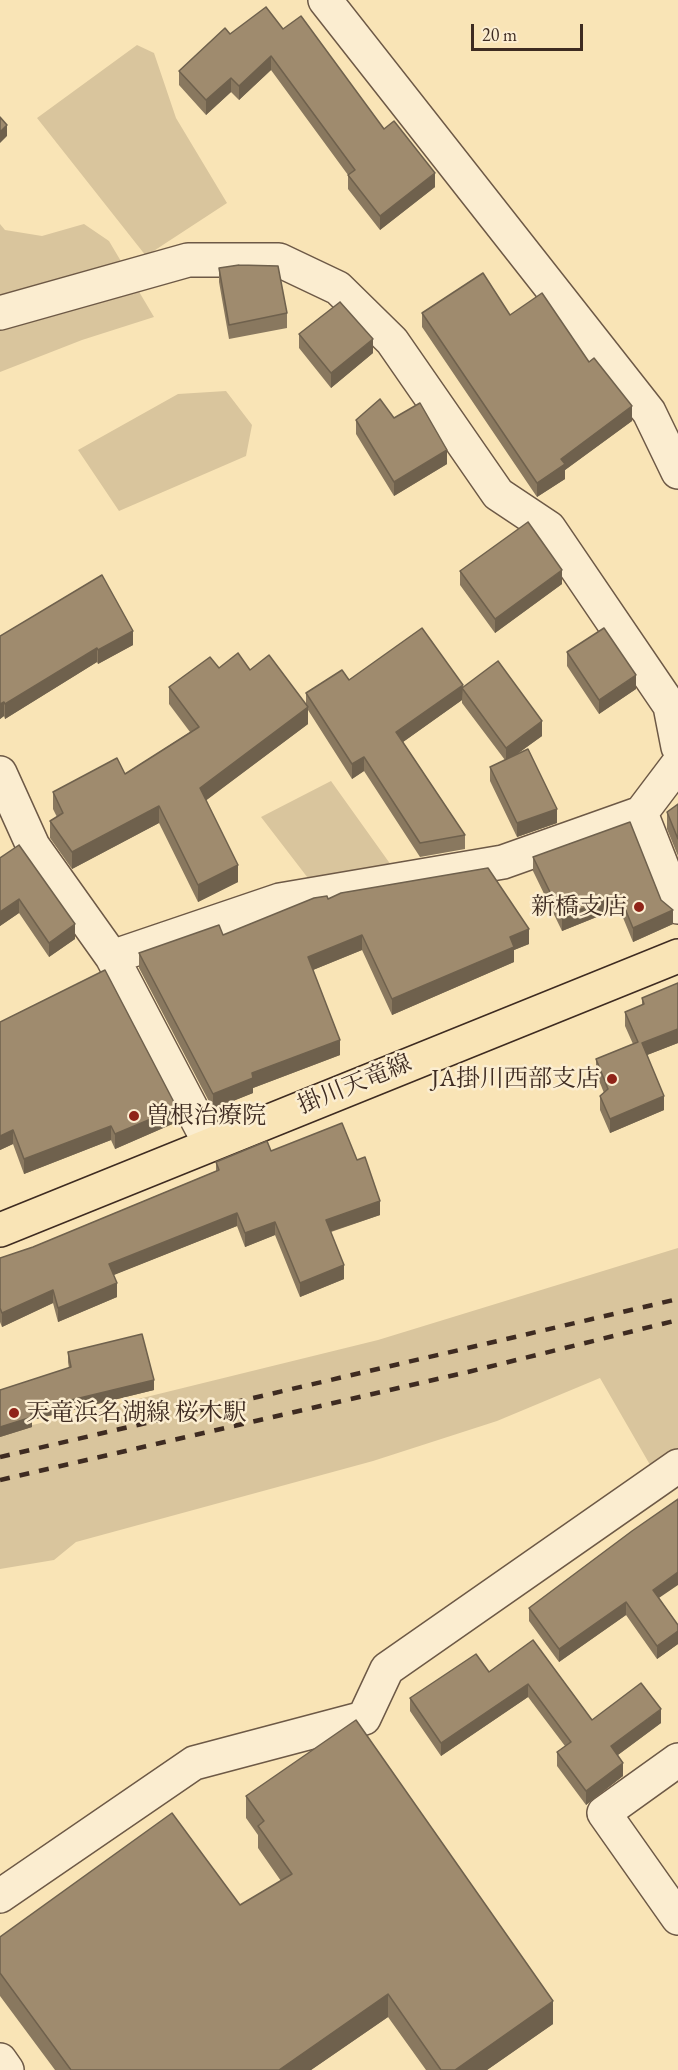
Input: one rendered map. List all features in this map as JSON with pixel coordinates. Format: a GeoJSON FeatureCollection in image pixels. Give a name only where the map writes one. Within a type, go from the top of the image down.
{"type":"FeatureCollection","features":[{"type":"Feature","properties":{"kind":"main road","name":"掛川天竜線"},"geometry":{"type":"LineString","coordinates":[[0,1230],[678,956]]}},
{"type":"Feature","properties":{"kind":"street"},"geometry":{"type":"LineString","coordinates":[[325,0],[649,412],[678,472]]}},
{"type":"Feature","properties":{"kind":"street"},"geometry":{"type":"LineString","coordinates":[[0,313],[188,260],[279,260],[338,288],[392,341],[498,494],[549,528],[670,706],[678,747]]}},
{"type":"Feature","properties":{"kind":"street"},"geometry":{"type":"LineString","coordinates":[[112,957],[280,900],[503,862],[641,813],[678,764]]}},
{"type":"Feature","properties":{"kind":"street"},"geometry":{"type":"LineString","coordinates":[[0,773],[33,846],[112,957],[210,1144]]}},
{"type":"Feature","properties":{"kind":"street"},"geometry":{"type":"LineString","coordinates":[[641,813],[678,907]]}},
{"type":"Feature","properties":{"kind":"street"},"geometry":{"type":"LineString","coordinates":[[0,1896],[194,1763],[364,1718],[387,1669],[678,1466]]}},
{"type":"Feature","properties":{"kind":"street"},"geometry":{"type":"LineString","coordinates":[[678,1760],[604,1813],[678,1918]]}},
{"type":"Feature","properties":{"kind":"street"},"geometry":{"type":"LineString","coordinates":[[0,2060],[7,2070]]}},
{"type":"Feature","properties":{"kind":"shaded area"},"geometry":{"type":"Polygon","coordinates":[[[137,45],[154,53],[176,118],[227,203],[146,256],[37,118],[137,45]]]}},
{"type":"Feature","properties":{"kind":"shaded area"},"geometry":{"type":"Polygon","coordinates":[[[0,224],[5,230],[42,236],[84,224],[109,241],[154,317],[82,340],[0,372],[0,224]]]}},
{"type":"Feature","properties":{"kind":"shaded area"},"geometry":{"type":"Polygon","coordinates":[[[226,391],[252,425],[246,456],[119,511],[78,450],[178,394],[226,391]]]}},
{"type":"Feature","properties":{"kind":"shaded area"},"geometry":{"type":"Polygon","coordinates":[[[331,781],[391,865],[311,882],[261,817],[331,781]]]}},
{"type":"Feature","properties":{"kind":"shaded area"},"geometry":{"type":"Polygon","coordinates":[[[678,1248],[678,1454],[653,1470],[600,1378],[497,1421],[373,1461],[76,1542],[54,1560],[0,1569],[0,1433],[378,1340],[678,1248]]]}},
{"type":"Feature","properties":{"kind":"building"},"geometry":{"type":"Polygon","coordinates":[[[266,7],[283,29],[301,16],[384,129],[394,121],[435,173],[380,216],[348,175],[355,170],[271,56],[239,86],[231,78],[206,100],[179,71],[225,28],[230,34],[266,7]]]}},
{"type":"Feature","properties":{"kind":"building"},"geometry":{"type":"Polygon","coordinates":[[[0,117],[7,125],[0,132],[0,117]]]}},
{"type":"Feature","properties":{"kind":"building"},"geometry":{"type":"Polygon","coordinates":[[[239,265],[278,266],[287,313],[229,325],[219,268],[239,265]]]}},
{"type":"Feature","properties":{"kind":"building"},"geometry":{"type":"Polygon","coordinates":[[[483,273],[510,315],[542,293],[589,362],[594,358],[632,406],[561,459],[565,464],[537,483],[422,313],[483,273]]]}},
{"type":"Feature","properties":{"kind":"building"},"geometry":{"type":"Polygon","coordinates":[[[340,302],[373,339],[331,373],[299,334],[340,302]]]}},
{"type":"Feature","properties":{"kind":"building"},"geometry":{"type":"Polygon","coordinates":[[[380,399],[394,418],[420,403],[447,450],[394,482],[356,420],[380,399]]]}},
{"type":"Feature","properties":{"kind":"building"},"geometry":{"type":"Polygon","coordinates":[[[528,522],[562,570],[495,619],[460,571],[528,522]]]}},
{"type":"Feature","properties":{"kind":"building"},"geometry":{"type":"Polygon","coordinates":[[[102,575],[133,631],[98,650],[97,648],[5,704],[4,702],[0,704],[0,636],[102,575]]]}},
{"type":"Feature","properties":{"kind":"building"},"geometry":{"type":"Polygon","coordinates":[[[422,628],[463,685],[396,732],[465,835],[420,843],[364,757],[352,764],[306,693],[342,670],[349,680],[422,628]]]}},
{"type":"Feature","properties":{"kind":"building"},"geometry":{"type":"Polygon","coordinates":[[[604,628],[636,675],[599,700],[567,652],[604,628]]]}},
{"type":"Feature","properties":{"kind":"building"},"geometry":{"type":"Polygon","coordinates":[[[238,653],[250,670],[269,655],[308,707],[200,788],[238,865],[198,885],[159,806],[72,852],[50,821],[63,813],[53,792],[117,758],[125,774],[199,727],[169,687],[210,657],[219,668],[238,653]]]}},
{"type":"Feature","properties":{"kind":"building"},"geometry":{"type":"Polygon","coordinates":[[[498,661],[542,721],[506,748],[462,688],[498,661]]]}},
{"type":"Feature","properties":{"kind":"building"},"geometry":{"type":"Polygon","coordinates":[[[528,749],[557,809],[517,823],[490,767],[528,749]]]}},
{"type":"Feature","properties":{"kind":"building"},"geometry":{"type":"Polygon","coordinates":[[[678,804],[678,839],[667,812],[678,804]]]}},
{"type":"Feature","properties":{"kind":"building"},"geometry":{"type":"Polygon","coordinates":[[[630,822],[661,900],[673,910],[633,928],[619,894],[562,917],[533,857],[630,822]]]}},
{"type":"Feature","properties":{"kind":"building"},"geometry":{"type":"Polygon","coordinates":[[[19,845],[75,924],[49,943],[19,899],[0,912],[0,858],[19,845]]]}},
{"type":"Feature","properties":{"kind":"building"},"geometry":{"type":"Polygon","coordinates":[[[488,868],[529,929],[510,937],[514,947],[392,999],[362,935],[308,957],[340,1040],[252,1073],[253,1078],[213,1094],[139,953],[219,925],[223,935],[314,898],[327,896],[328,899],[341,893],[488,868]]]}},
{"type":"Feature","properties":{"kind":"building"},"geometry":{"type":"Polygon","coordinates":[[[105,970],[177,1108],[115,1134],[111,1126],[24,1159],[13,1130],[0,1136],[0,1022],[105,970]]]}},
{"type":"Feature","properties":{"kind":"building"},"geometry":{"type":"Polygon","coordinates":[[[678,983],[678,1029],[642,1043],[664,1096],[610,1119],[600,1096],[608,1089],[596,1059],[638,1042],[625,1012],[644,1004],[642,998],[678,983]]]}},
{"type":"Feature","properties":{"kind":"building"},"geometry":{"type":"Polygon","coordinates":[[[342,1123],[357,1160],[365,1157],[380,1201],[326,1220],[344,1265],[300,1283],[275,1222],[245,1233],[237,1213],[109,1264],[117,1283],[58,1308],[53,1290],[2,1313],[0,1308],[0,1258],[33,1247],[219,1170],[216,1162],[267,1141],[271,1151],[342,1123]]]}},
{"type":"Feature","properties":{"kind":"building"},"geometry":{"type":"Polygon","coordinates":[[[142,1334],[154,1380],[30,1410],[32,1417],[0,1427],[0,1390],[71,1367],[68,1352],[142,1334]]]}},
{"type":"Feature","properties":{"kind":"building"},"geometry":{"type":"Polygon","coordinates":[[[678,1499],[678,1572],[653,1590],[678,1625],[678,1631],[657,1646],[626,1602],[559,1649],[529,1608],[678,1499]]]}},
{"type":"Feature","properties":{"kind":"building"},"geometry":{"type":"Polygon","coordinates":[[[533,1640],[592,1720],[641,1683],[661,1709],[611,1746],[623,1763],[586,1791],[557,1752],[571,1742],[528,1684],[441,1743],[410,1698],[476,1654],[489,1672],[533,1640]]]}},
{"type":"Feature","properties":{"kind":"building"},"geometry":{"type":"Polygon","coordinates":[[[356,1720],[553,2001],[455,2070],[441,2070],[388,1994],[279,2070],[71,2070],[0,1973],[0,1937],[172,1813],[240,1905],[292,1874],[258,1826],[264,1821],[246,1796],[356,1720]]]}},
{"type":"Feature","properties":{"kind":"railway"},"geometry":{"type":"LineString","coordinates":[[0,1457],[678,1299]]}},
{"type":"Feature","properties":{"kind":"railway"},"geometry":{"type":"LineString","coordinates":[[0,1480],[468,1372],[678,1320]]}},
{"type":"Feature","properties":{"kind":"place","name":"新橋支店"},"geometry":{"type":"Point","coordinates":[639,907]}},
{"type":"Feature","properties":{"kind":"place","name":"JA掛川西部支店"},"geometry":{"type":"Point","coordinates":[612,1079]}},
{"type":"Feature","properties":{"kind":"place","name":"曽根治療院"},"geometry":{"type":"Point","coordinates":[134,1116]}},
{"type":"Feature","properties":{"kind":"place","name":"天竜浜名湖線 桜木駅"},"geometry":{"type":"Point","coordinates":[14,1413]}}]}
